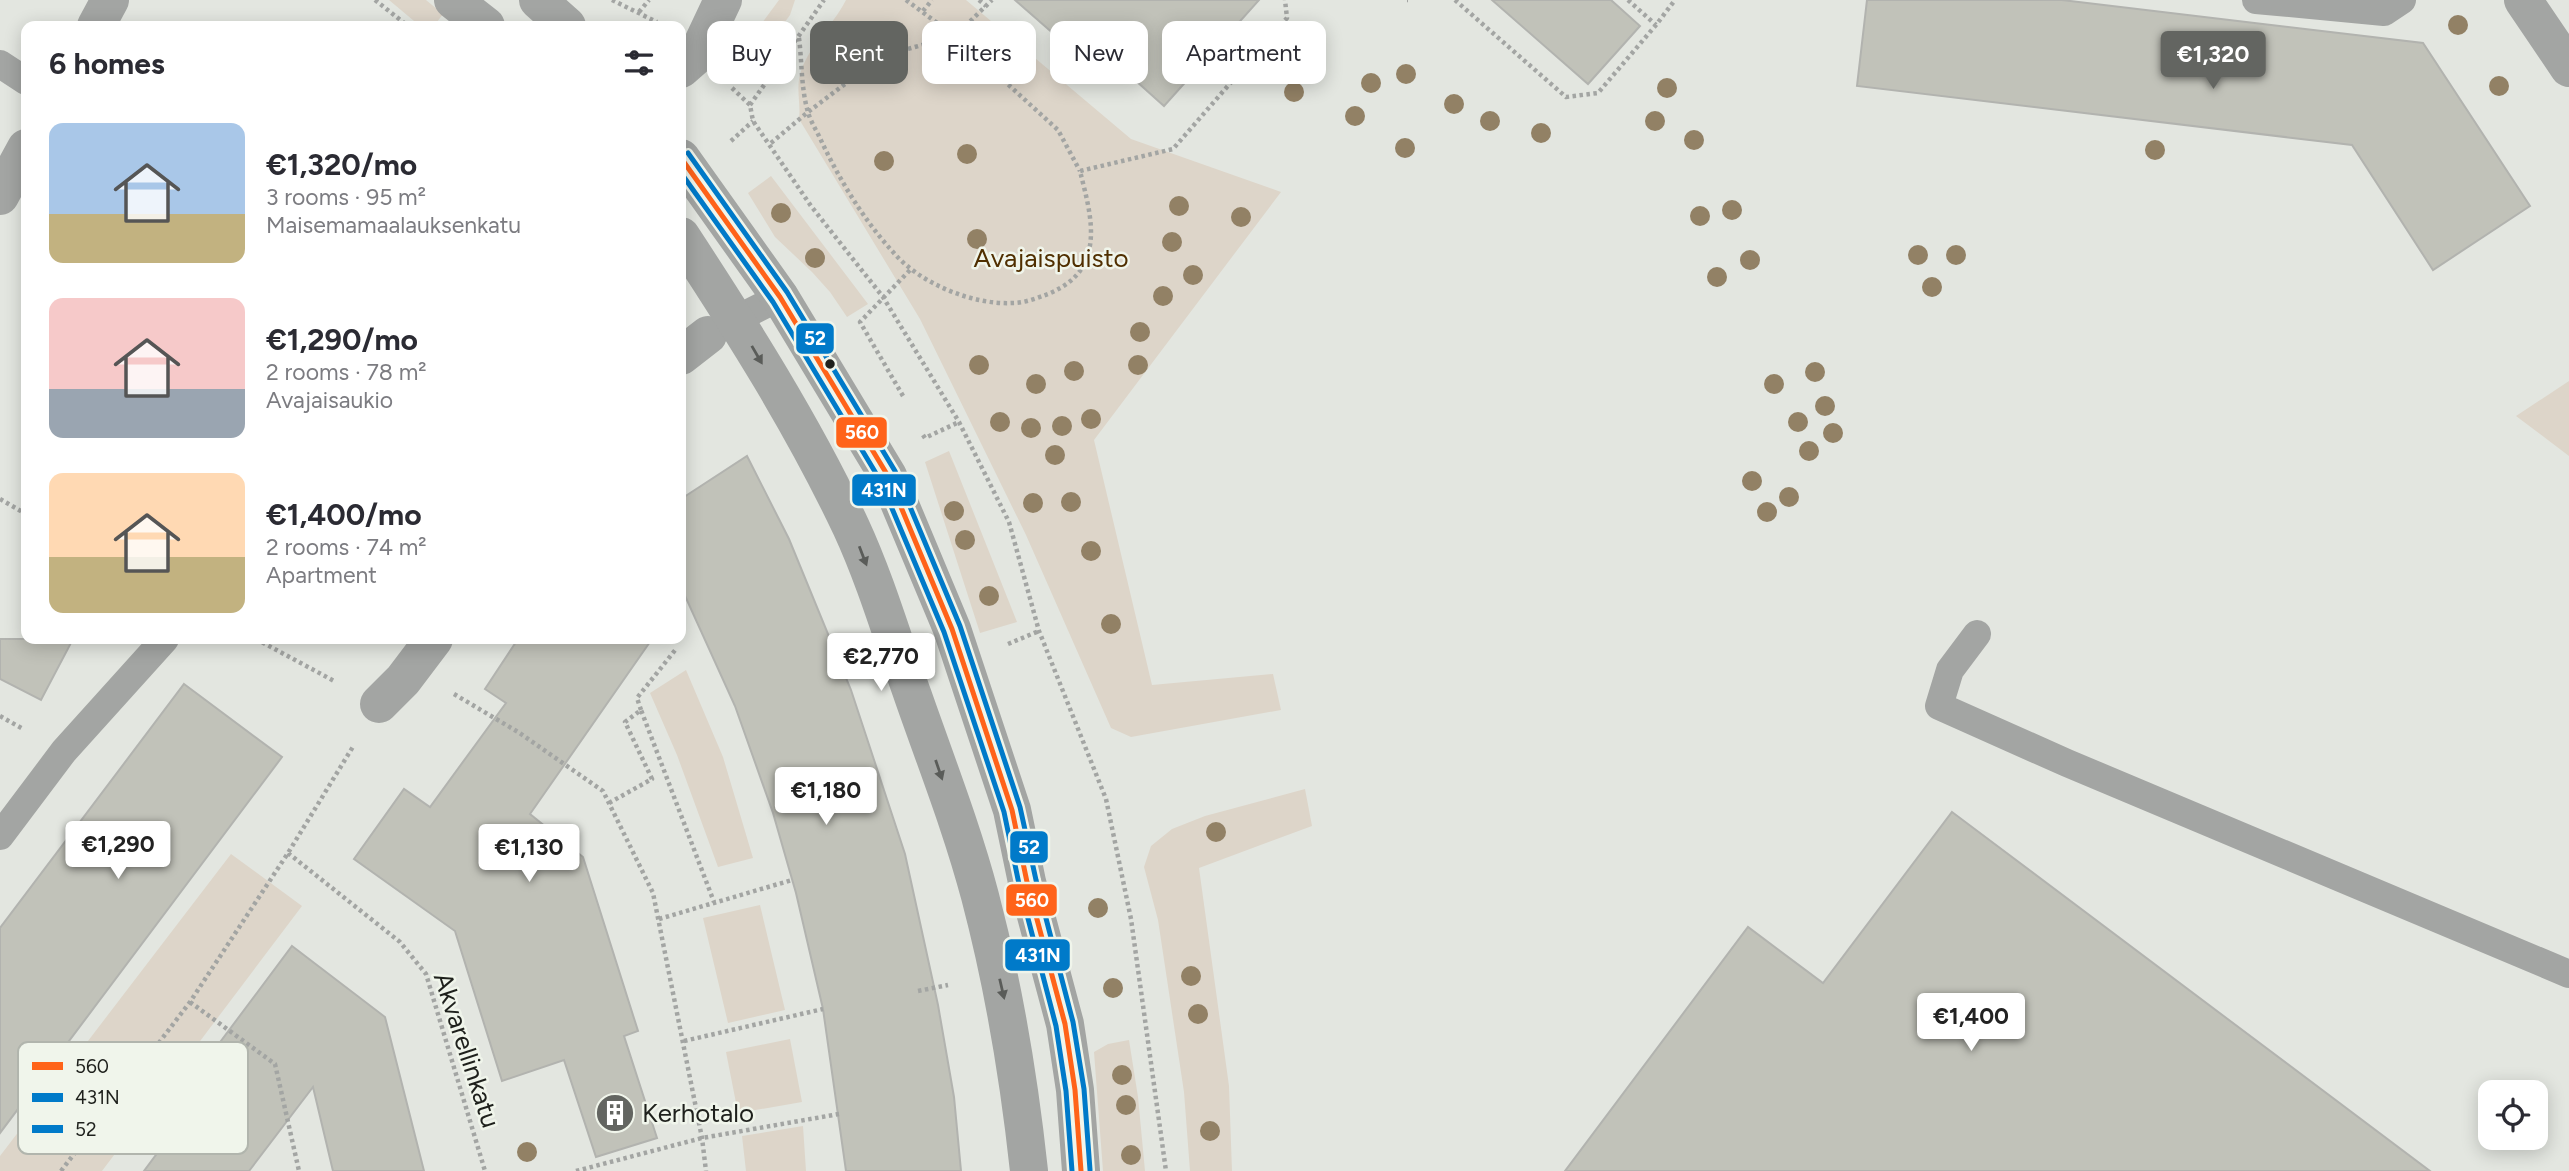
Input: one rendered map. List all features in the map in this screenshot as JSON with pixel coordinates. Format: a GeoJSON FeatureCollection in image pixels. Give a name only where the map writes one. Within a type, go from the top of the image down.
{"type":"FeatureCollection","features":[{"type":"Feature","properties":{"kind":"street"},"geometry":{"type":"LineString","coordinates":[[99,21],[110,0]]}},
{"type":"Feature","properties":{"kind":"street"},"geometry":{"type":"LineString","coordinates":[[453,0],[480,21]]}},
{"type":"Feature","properties":{"kind":"street"},"geometry":{"type":"LineString","coordinates":[[538,0],[561,21]]}},
{"type":"Feature","properties":{"kind":"street"},"geometry":{"type":"LineString","coordinates":[[686,23],[715,0]]}},
{"type":"Feature","properties":{"kind":"street"},"geometry":{"type":"LineString","coordinates":[[686,64],[696,55],[707,37],[723,0]]}},
{"type":"Feature","properties":{"kind":"street"},"geometry":{"type":"LineString","coordinates":[[2523,0],[2569,68]]}},
{"type":"Feature","properties":{"kind":"street"},"geometry":{"type":"LineString","coordinates":[[0,196],[21,157]]}},
{"type":"Feature","properties":{"kind":"street"},"geometry":{"type":"LineString","coordinates":[[686,165],[780,297],[888,475],[952,629],[1012,810],[1027,882],[1065,1024],[1081,1171]]}},
{"type":"Feature","properties":{"kind":"street"},"geometry":{"type":"LineString","coordinates":[[686,255],[708,337],[790,412],[852,528],[958,822],[980,894],[1008,1013],[1029,1171]]}},
{"type":"Feature","properties":{"kind":"street"},"geometry":{"type":"LineString","coordinates":[[379,704],[403,680],[430,644]]}},
{"type":"Feature","properties":{"kind":"lane"},"geometry":{"type":"LineString","coordinates":[[2256,0],[2384,12],[2402,0]]}},
{"type":"Feature","properties":{"kind":"lane"},"geometry":{"type":"LineString","coordinates":[[0,64],[21,78]]}},
{"type":"Feature","properties":{"kind":"lane"},"geometry":{"type":"LineString","coordinates":[[708,337],[780,297]]}},
{"type":"Feature","properties":{"kind":"lane"},"geometry":{"type":"LineString","coordinates":[[1978,634],[1950,670],[1939,706],[2067,763],[2569,974]]}},
{"type":"Feature","properties":{"kind":"lane"},"geometry":{"type":"LineString","coordinates":[[0,836],[64,751],[160,644]]}},
{"type":"Feature","properties":{"kind":"path"},"geometry":{"type":"LineString","coordinates":[[375,0],[402,21]]}},
{"type":"Feature","properties":{"kind":"path"},"geometry":{"type":"LineString","coordinates":[[611,0],[654,21]]}},
{"type":"Feature","properties":{"kind":"path"},"geometry":{"type":"LineString","coordinates":[[639,12],[649,0]]}},
{"type":"Feature","properties":{"kind":"path"},"geometry":{"type":"LineString","coordinates":[[824,0],[750,105],[753,121],[811,206],[883,297],[959,422],[1009,522],[1039,631],[1106,799],[1131,919],[1166,1171]]}},
{"type":"Feature","properties":{"kind":"path"},"geometry":{"type":"LineString","coordinates":[[906,0],[937,21]]}},
{"type":"Feature","properties":{"kind":"path"},"geometry":{"type":"LineString","coordinates":[[923,10],[932,0]]}},
{"type":"Feature","properties":{"kind":"path"},"geometry":{"type":"LineString","coordinates":[[979,0],[986,6]]}},
{"type":"Feature","properties":{"kind":"path"},"geometry":{"type":"LineString","coordinates":[[970,21],[992,0]]}},
{"type":"Feature","properties":{"kind":"path"},"geometry":{"type":"LineString","coordinates":[[1080,171],[1173,149],[1287,18],[1285,0]]}},
{"type":"Feature","properties":{"kind":"path"},"geometry":{"type":"LineString","coordinates":[[1455,0],[1566,97],[1598,93],[1675,0]]}},
{"type":"Feature","properties":{"kind":"path"},"geometry":{"type":"LineString","coordinates":[[1628,0],[1656,25]]}},
{"type":"Feature","properties":{"kind":"path"},"geometry":{"type":"LineString","coordinates":[[799,38],[808,112],[838,177],[893,253],[934,282],[993,303],[1032,300],[1065,287],[1076,277],[1088,256],[1091,240],[1080,171],[1058,130],[1008,84]]}},
{"type":"Feature","properties":{"kind":"path"},"geometry":{"type":"LineString","coordinates":[[770,144],[882,56],[922,45]]}},
{"type":"Feature","properties":{"kind":"path"},"geometry":{"type":"LineString","coordinates":[[908,406],[860,322],[912,269]]}},
{"type":"Feature","properties":{"kind":"path"},"geometry":{"type":"LineString","coordinates":[[919,427],[925,438],[959,422]]}},
{"type":"Feature","properties":{"kind":"path"},"geometry":{"type":"LineString","coordinates":[[0,499],[21,511]]}},
{"type":"Feature","properties":{"kind":"path"},"geometry":{"type":"LineString","coordinates":[[160,1042],[190,1002],[288,853],[379,704],[265,644]]}},
{"type":"Feature","properties":{"kind":"path"},"geometry":{"type":"LineString","coordinates":[[676,649],[637,698],[714,902]]}},
{"type":"Feature","properties":{"kind":"path"},"geometry":{"type":"LineString","coordinates":[[411,669],[517,732],[603,791],[653,893],[702,1138],[706,1171]]}},
{"type":"Feature","properties":{"kind":"path"},"geometry":{"type":"LineString","coordinates":[[609,803],[652,779],[625,722],[641,710]]}},
{"type":"Feature","properties":{"kind":"path","name":"Akvarellinkatu"},"geometry":{"type":"LineString","coordinates":[[288,853],[400,942],[426,974],[485,1171]]}},
{"type":"Feature","properties":{"kind":"path"},"geometry":{"type":"LineString","coordinates":[[658,919],[792,880]]}},
{"type":"Feature","properties":{"kind":"path"},"geometry":{"type":"LineString","coordinates":[[918,991],[953,985]]}},
{"type":"Feature","properties":{"kind":"path"},"geometry":{"type":"LineString","coordinates":[[190,1002],[245,1042]]}},
{"type":"Feature","properties":{"kind":"path"},"geometry":{"type":"LineString","coordinates":[[683,1041],[822,1009]]}},
{"type":"Feature","properties":{"kind":"path"},"geometry":{"type":"LineString","coordinates":[[248,1044],[275,1064],[299,1171]]}},
{"type":"Feature","properties":{"kind":"path"},"geometry":{"type":"LineString","coordinates":[[576,1171],[702,1138],[839,1114]]}},
{"type":"Feature","properties":{"kind":"path"},"geometry":{"type":"LineString","coordinates":[[61,1171],[74,1154]]}},
{"type":"Feature","properties":{"kind":"green space"},"geometry":{"type":"Polygon","coordinates":[[[389,0],[426,0],[443,14],[438,21],[414,21],[389,0]]]}},
{"type":"Feature","properties":{"kind":"green space"},"geometry":{"type":"Polygon","coordinates":[[[779,0],[795,0],[786,21],[763,21],[779,0]]]}},
{"type":"Feature","properties":{"kind":"green space","name":"Avajaispuisto"},"geometry":{"type":"Polygon","coordinates":[[[846,0],[966,0],[991,21],[922,21],[922,84],[1036,84],[1036,59],[1050,71],[1050,84],[1066,84],[1131,139],[1281,192],[1094,440],[1152,685],[1273,674],[1281,710],[1131,737],[1111,728],[1026,535],[920,319],[799,119],[799,81],[810,52],[810,84],[908,84],[908,21],[833,21],[846,0]]]}},
{"type":"Feature","properties":{"kind":"green space"},"geometry":{"type":"Polygon","coordinates":[[[771,176],[868,304],[847,317],[812,272],[775,237],[748,193],[771,176]]]}},
{"type":"Feature","properties":{"kind":"green space"},"geometry":{"type":"Polygon","coordinates":[[[2569,381],[2569,456],[2516,416],[2569,381]]]}},
{"type":"Feature","properties":{"kind":"green space"},"geometry":{"type":"Polygon","coordinates":[[[949,451],[1017,622],[980,633],[925,462],[949,451]]]}},
{"type":"Feature","properties":{"kind":"green space"},"geometry":{"type":"Polygon","coordinates":[[[686,670],[723,757],[753,858],[718,867],[677,755],[650,693],[686,670]]]}},
{"type":"Feature","properties":{"kind":"green space"},"geometry":{"type":"Polygon","coordinates":[[[1305,789],[1312,826],[1199,868],[1229,1086],[1232,1171],[1190,1171],[1184,1092],[1158,920],[1144,867],[1151,846],[1172,829],[1205,816],[1305,789]]]}},
{"type":"Feature","properties":{"kind":"green space"},"geometry":{"type":"Polygon","coordinates":[[[231,854],[302,906],[199,1042],[87,1042],[231,854]]]}},
{"type":"Feature","properties":{"kind":"green space"},"geometry":{"type":"Polygon","coordinates":[[[760,905],[785,1010],[728,1023],[703,918],[760,905]]]}},
{"type":"Feature","properties":{"kind":"green space"},"geometry":{"type":"Polygon","coordinates":[[[790,1039],[802,1102],[738,1113],[726,1052],[790,1039]]]}},
{"type":"Feature","properties":{"kind":"green space"},"geometry":{"type":"Polygon","coordinates":[[[1129,1040],[1145,1171],[1103,1171],[1094,1052],[1108,1044],[1129,1040]]]}},
{"type":"Feature","properties":{"kind":"green space"},"geometry":{"type":"Polygon","coordinates":[[[803,1126],[806,1171],[746,1171],[742,1136],[803,1126]]]}},
{"type":"Feature","properties":{"kind":"green space"},"geometry":{"type":"Polygon","coordinates":[[[18,1132],[18,1154],[115,1154],[102,1171],[0,1171],[0,1156],[18,1132]]]}},
{"type":"Feature","properties":{"kind":"building"},"geometry":{"type":"Polygon","coordinates":[[[1015,0],[1259,0],[1240,21],[1162,21],[1162,84],[1184,84],[1164,106],[1139,84],[1148,84],[1148,21],[1050,21],[1050,31],[1015,0]]]}},
{"type":"Feature","properties":{"kind":"building"},"geometry":{"type":"Polygon","coordinates":[[[1492,0],[1611,0],[1640,26],[1588,84],[1492,0]]]}},
{"type":"Feature","properties":{"kind":"building"},"geometry":{"type":"Polygon","coordinates":[[[1867,0],[2062,0],[2423,43],[2530,206],[2433,270],[2352,145],[1857,86],[1867,0]]]}},
{"type":"Feature","properties":{"kind":"building"},"geometry":{"type":"Polygon","coordinates":[[[747,456],[789,539],[851,690],[905,854],[938,1005],[954,1097],[961,1171],[846,1171],[823,1009],[796,893],[773,813],[735,706],[686,598],[686,496],[747,456]]]}},
{"type":"Feature","properties":{"kind":"building"},"geometry":{"type":"Polygon","coordinates":[[[0,639],[21,639],[21,644],[70,644],[41,700],[0,679],[0,639]]]}},
{"type":"Feature","properties":{"kind":"building"},"geometry":{"type":"Polygon","coordinates":[[[515,644],[649,644],[530,814],[583,857],[638,1031],[624,1036],[657,1138],[596,1157],[564,1060],[502,1081],[455,931],[354,859],[404,789],[430,807],[506,703],[485,689],[515,644]]]}},
{"type":"Feature","properties":{"kind":"building"},"geometry":{"type":"Polygon","coordinates":[[[184,684],[282,757],[68,1042],[18,1042],[18,1109],[0,1133],[0,928],[184,684]]]}},
{"type":"Feature","properties":{"kind":"building"},"geometry":{"type":"Polygon","coordinates":[[[1952,812],[2430,1171],[1565,1171],[1748,927],[1823,983],[1952,812]]]}},
{"type":"Feature","properties":{"kind":"building"},"geometry":{"type":"Polygon","coordinates":[[[292,946],[385,1017],[424,1171],[333,1171],[313,1087],[249,1171],[144,1171],[157,1154],[248,1154],[248,1042],[220,1042],[292,946]]]}},
{"type":"Feature","properties":{"kind":"transit line","name":"52"},"geometry":{"type":"LineString","coordinates":[[688,153],[787,292],[895,471],[960,626],[1020,807],[1073,1022],[1084,1089],[1090,1170]]}},
{"type":"Feature","properties":{"kind":"transit line","name":"560"},"geometry":{"type":"LineString","coordinates":[[686,165],[780,297],[888,476],[952,629],[1012,810],[1027,882],[1065,1024],[1075,1090],[1081,1171]]}},
{"type":"Feature","properties":{"kind":"transit line","name":"431N"},"geometry":{"type":"LineString","coordinates":[[686,180],[773,302],[880,480],[944,632],[1004,812],[1019,884],[1056,1026],[1066,1091],[1072,1171]]}},
{"type":"Feature","properties":{"kind":"place","name":"Kerhotalo"},"geometry":{"type":"Point","coordinates":[615,1113]}}]}
